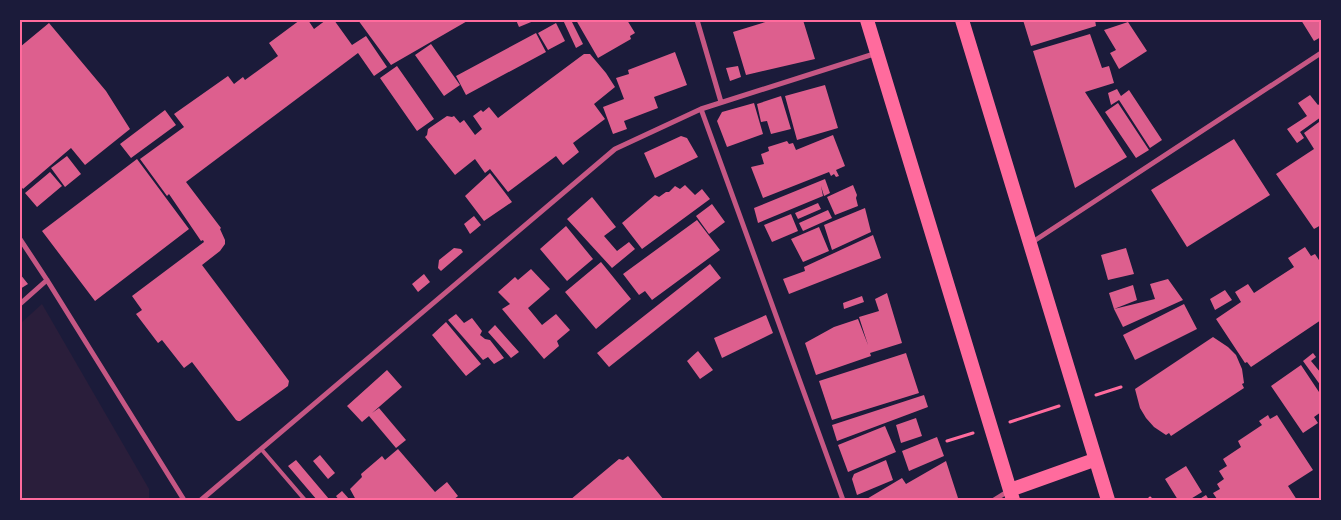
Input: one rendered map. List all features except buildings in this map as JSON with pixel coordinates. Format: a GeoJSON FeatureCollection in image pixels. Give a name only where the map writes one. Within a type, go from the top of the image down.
{"type":"FeatureCollection","features":[{"type":"Feature","properties":{"kind":"highway"},"geometry":{"type":"LineString","coordinates":[[867,20],[1012,495],[1094,460]]}},
{"type":"Feature","properties":{"kind":"highway"},"geometry":{"type":"LineString","coordinates":[[962,20],[1094,460],[1108,500]]}},
{"type":"Feature","properties":{"kind":"street"},"geometry":{"type":"LineString","coordinates":[[696,20],[721,102]]}},
{"type":"Feature","properties":{"kind":"street"},"geometry":{"type":"LineString","coordinates":[[201,500],[615,149],[701,109],[877,53]]}},
{"type":"Feature","properties":{"kind":"street"},"geometry":{"type":"LineString","coordinates":[[1030,244],[1321,54]]}},
{"type":"Feature","properties":{"kind":"street"},"geometry":{"type":"LineString","coordinates":[[701,109],[843,500]]}},
{"type":"Feature","properties":{"kind":"street"},"geometry":{"type":"LineString","coordinates":[[20,240],[184,500]]}},
{"type":"Feature","properties":{"kind":"street"},"geometry":{"type":"LineString","coordinates":[[20,304],[47,280]]}},
{"type":"Feature","properties":{"kind":"street"},"geometry":{"type":"LineString","coordinates":[[994,500],[1012,495]]}},
{"type":"Feature","properties":{"kind":"lane"},"geometry":{"type":"LineString","coordinates":[[262,450],[305,500]]}},
{"type":"Feature","properties":{"kind":"path"},"geometry":{"type":"LineString","coordinates":[[947,441],[1121,387]]}},
{"type":"Feature","properties":{"kind":"shaded area"},"geometry":{"type":"Polygon","coordinates":[[[42,304],[149,489],[149,500],[20,500],[20,324],[42,304]]]}}]}
